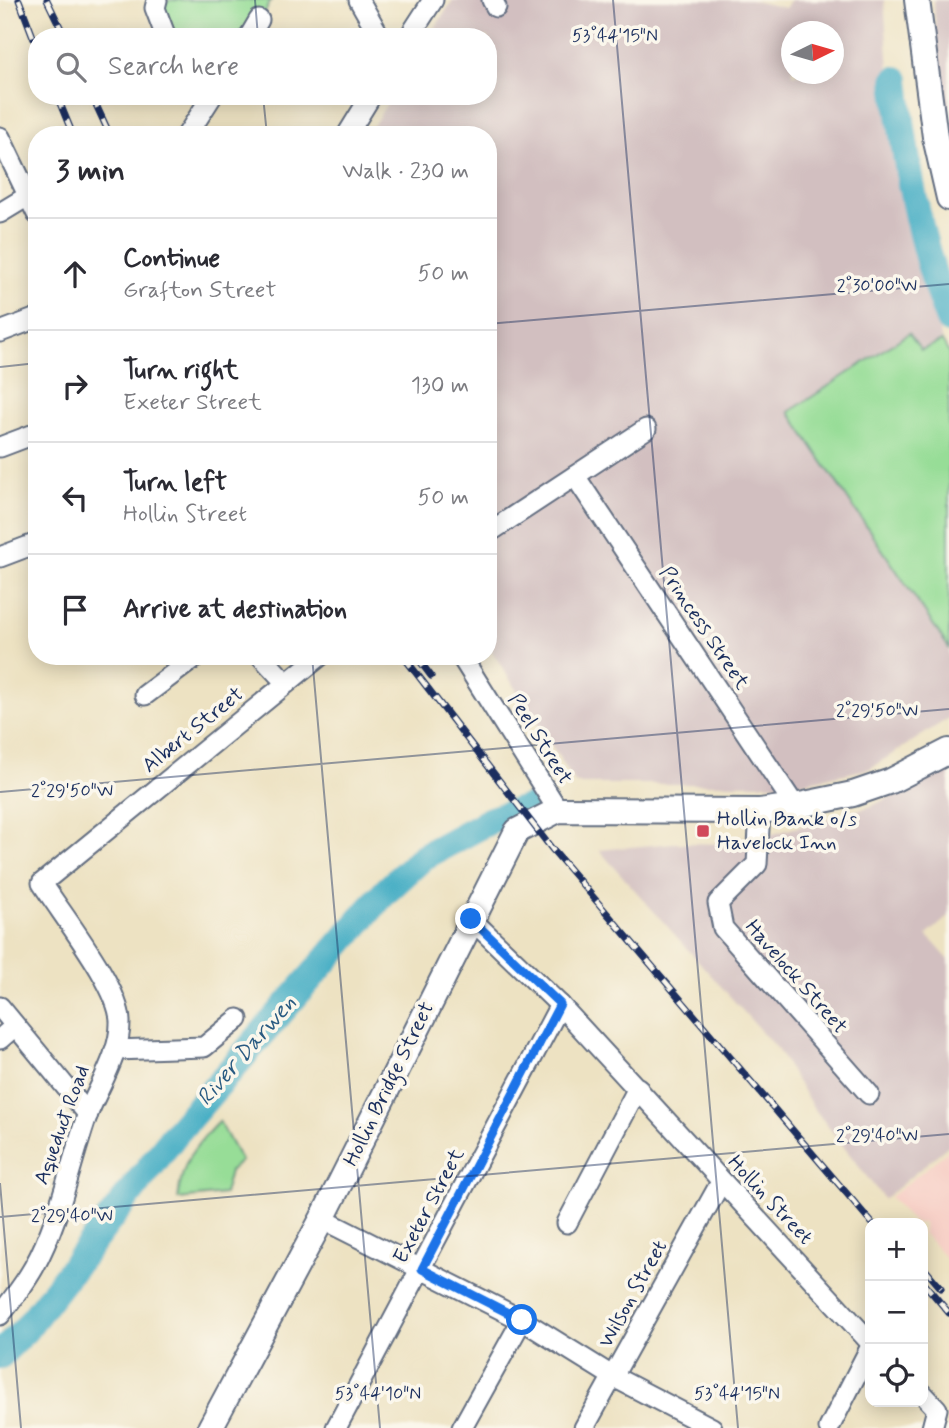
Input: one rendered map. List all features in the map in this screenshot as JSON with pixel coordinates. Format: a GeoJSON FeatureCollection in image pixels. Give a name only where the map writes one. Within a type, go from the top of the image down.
{"type":"FeatureCollection","features":[{"type":"Feature","properties":{"kind":"main road"},"geometry":{"type":"LineString","coordinates":[[917,0],[935,137],[949,198]]}},
{"type":"Feature","properties":{"kind":"main road","name":"Hollin Bridge Street"},"geometry":{"type":"LineString","coordinates":[[210,1428],[322,1219],[517,831],[558,810],[760,811],[795,806],[853,794],[891,781],[949,751]]}},
{"type":"Feature","properties":{"kind":"street"},"geometry":{"type":"LineString","coordinates":[[158,0],[155,8],[163,28]]}},
{"type":"Feature","properties":{"kind":"street"},"geometry":{"type":"LineString","coordinates":[[359,0],[375,28]]}},
{"type":"Feature","properties":{"kind":"street"},"geometry":{"type":"LineString","coordinates":[[415,28],[433,0]]}},
{"type":"Feature","properties":{"kind":"street"},"geometry":{"type":"LineString","coordinates":[[191,126],[202,105]]}},
{"type":"Feature","properties":{"kind":"street"},"geometry":{"type":"LineString","coordinates":[[353,126],[366,105]]}},
{"type":"Feature","properties":{"kind":"street"},"geometry":{"type":"LineString","coordinates":[[0,137],[28,195]]}},
{"type":"Feature","properties":{"kind":"street"},"geometry":{"type":"LineString","coordinates":[[0,213],[28,206]]}},
{"type":"Feature","properties":{"kind":"street"},"geometry":{"type":"LineString","coordinates":[[0,332],[28,321]]}},
{"type":"Feature","properties":{"kind":"street"},"geometry":{"type":"LineString","coordinates":[[497,527],[646,429]]}},
{"type":"Feature","properties":{"kind":"street"},"geometry":{"type":"LineString","coordinates":[[0,447],[28,436]]}},
{"type":"Feature","properties":{"kind":"street","name":"Princess Street"},"geometry":{"type":"LineString","coordinates":[[575,476],[795,806]]}},
{"type":"Feature","properties":{"kind":"street"},"geometry":{"type":"LineString","coordinates":[[0,556],[28,546]]}},
{"type":"Feature","properties":{"kind":"street"},"geometry":{"type":"LineString","coordinates":[[145,695],[185,665]]}},
{"type":"Feature","properties":{"kind":"street"},"geometry":{"type":"LineString","coordinates":[[270,665],[286,682]]}},
{"type":"Feature","properties":{"kind":"street","name":"Albert Street"},"geometry":{"type":"LineString","coordinates":[[121,1021],[116,1003],[100,971],[42,883],[308,665]]}},
{"type":"Feature","properties":{"kind":"street","name":"Peel Street"},"geometry":{"type":"LineString","coordinates":[[467,665],[558,810]]}},
{"type":"Feature","properties":{"kind":"street","name":"Havelock Street"},"geometry":{"type":"LineString","coordinates":[[760,811],[758,864],[718,902],[723,928],[869,1094]]}},
{"type":"Feature","properties":{"kind":"street","name":"Hollin Street"},"geometry":{"type":"LineString","coordinates":[[471,919],[560,1004],[865,1337]]}},
{"type":"Feature","properties":{"kind":"street","name":"Exeter Street"},"geometry":{"type":"LineString","coordinates":[[337,1428],[560,1004]]}},
{"type":"Feature","properties":{"kind":"street"},"geometry":{"type":"LineString","coordinates":[[0,1007],[8,1033],[88,1114]]}},
{"type":"Feature","properties":{"kind":"street"},"geometry":{"type":"LineString","coordinates":[[115,1050],[204,1047],[238,1019]]}},
{"type":"Feature","properties":{"kind":"street","name":"Aqueduct Road"},"geometry":{"type":"LineString","coordinates":[[0,1314],[34,1267],[88,1114],[115,1050],[121,1021]]}},
{"type":"Feature","properties":{"kind":"street"},"geometry":{"type":"LineString","coordinates":[[567,1223],[638,1088]]}},
{"type":"Feature","properties":{"kind":"street","name":"Wilson Street"},"geometry":{"type":"LineString","coordinates":[[584,1428],[721,1182]]}},
{"type":"Feature","properties":{"kind":"street"},"geometry":{"type":"LineString","coordinates":[[322,1219],[522,1320],[612,1376],[712,1428]]}},
{"type":"Feature","properties":{"kind":"street"},"geometry":{"type":"LineString","coordinates":[[462,1428],[522,1320]]}},
{"type":"Feature","properties":{"kind":"street"},"geometry":{"type":"LineString","coordinates":[[829,1428],[865,1358]]}},
{"type":"Feature","properties":{"kind":"street"},"geometry":{"type":"LineString","coordinates":[[928,1399],[937,1409],[932,1428]]}},
{"type":"Feature","properties":{"kind":"shaded area"},"geometry":{"type":"Polygon","coordinates":[[[453,0],[497,0],[502,4],[509,0],[750,0],[785,8],[791,0],[884,0],[896,167],[942,341],[949,353],[949,718],[869,769],[796,784],[576,784],[497,659],[497,126],[373,126],[386,105],[497,105],[497,28],[435,28],[453,0]]]}},
{"type":"Feature","properties":{"kind":"shaded area"},"geometry":{"type":"Polygon","coordinates":[[[933,0],[949,0],[949,140],[947,131],[933,0]]]}},
{"type":"Feature","properties":{"kind":"shaded area"},"geometry":{"type":"Polygon","coordinates":[[[949,770],[949,916],[927,935],[949,960],[949,1145],[884,1199],[813,1107],[777,1049],[599,850],[674,843],[738,844],[869,807],[949,770]]]}},
{"type":"Feature","properties":{"kind":"shaded area"},"geometry":{"type":"Polygon","coordinates":[[[949,1150],[949,1262],[928,1239],[928,1218],[909,1218],[890,1197],[949,1150]]]}},
{"type":"Feature","properties":{"kind":"green space"},"geometry":{"type":"Polygon","coordinates":[[[169,0],[271,0],[263,17],[252,28],[169,28],[163,6],[169,0]]]}},
{"type":"Feature","properties":{"kind":"green space"},"geometry":{"type":"Polygon","coordinates":[[[909,333],[921,350],[942,341],[949,353],[949,648],[789,412],[909,333]]]}},
{"type":"Feature","properties":{"kind":"green space"},"geometry":{"type":"Polygon","coordinates":[[[219,1121],[241,1161],[230,1171],[224,1194],[178,1199],[182,1174],[190,1156],[219,1121]]]}},
{"type":"Feature","properties":{"kind":"waterway","name":"River Darwen"},"geometry":{"type":"LineString","coordinates":[[896,80],[921,232],[949,320]]}},
{"type":"Feature","properties":{"kind":"waterway","name":"River Darwen"},"geometry":{"type":"LineString","coordinates":[[0,1355],[25,1330],[176,1133],[384,893],[423,857],[491,820],[541,804]]}},
{"type":"Feature","properties":{"kind":"railway"},"geometry":{"type":"LineString","coordinates":[[19,0],[30,28]]}},
{"type":"Feature","properties":{"kind":"railway"},"geometry":{"type":"LineString","coordinates":[[47,0],[61,28]]}},
{"type":"Feature","properties":{"kind":"railway"},"geometry":{"type":"LineString","coordinates":[[61,105],[69,126]]}},
{"type":"Feature","properties":{"kind":"railway"},"geometry":{"type":"LineString","coordinates":[[96,105],[106,126]]}},
{"type":"Feature","properties":{"kind":"railway"},"geometry":{"type":"LineString","coordinates":[[410,665],[552,849],[868,1218]]}},
{"type":"Feature","properties":{"kind":"railway"},"geometry":{"type":"LineString","coordinates":[[423,665],[431,676]]}},
{"type":"Feature","properties":{"kind":"railway"},"geometry":{"type":"LineString","coordinates":[[928,1273],[941,1288]]}},
{"type":"Feature","properties":{"kind":"railway"},"geometry":{"type":"LineString","coordinates":[[928,1288],[949,1313]]}},
{"type":"Feature","properties":{"kind":"place","name":"Hollin Bank o/s Havelock Inn"},"geometry":{"type":"Point","coordinates":[703,831]}},
{"type":"Feature","properties":{"kind":"route"},"geometry":{"type":"LineString","coordinates":[[471,919],[560,1004],[422,1269],[522,1320]]}}]}
